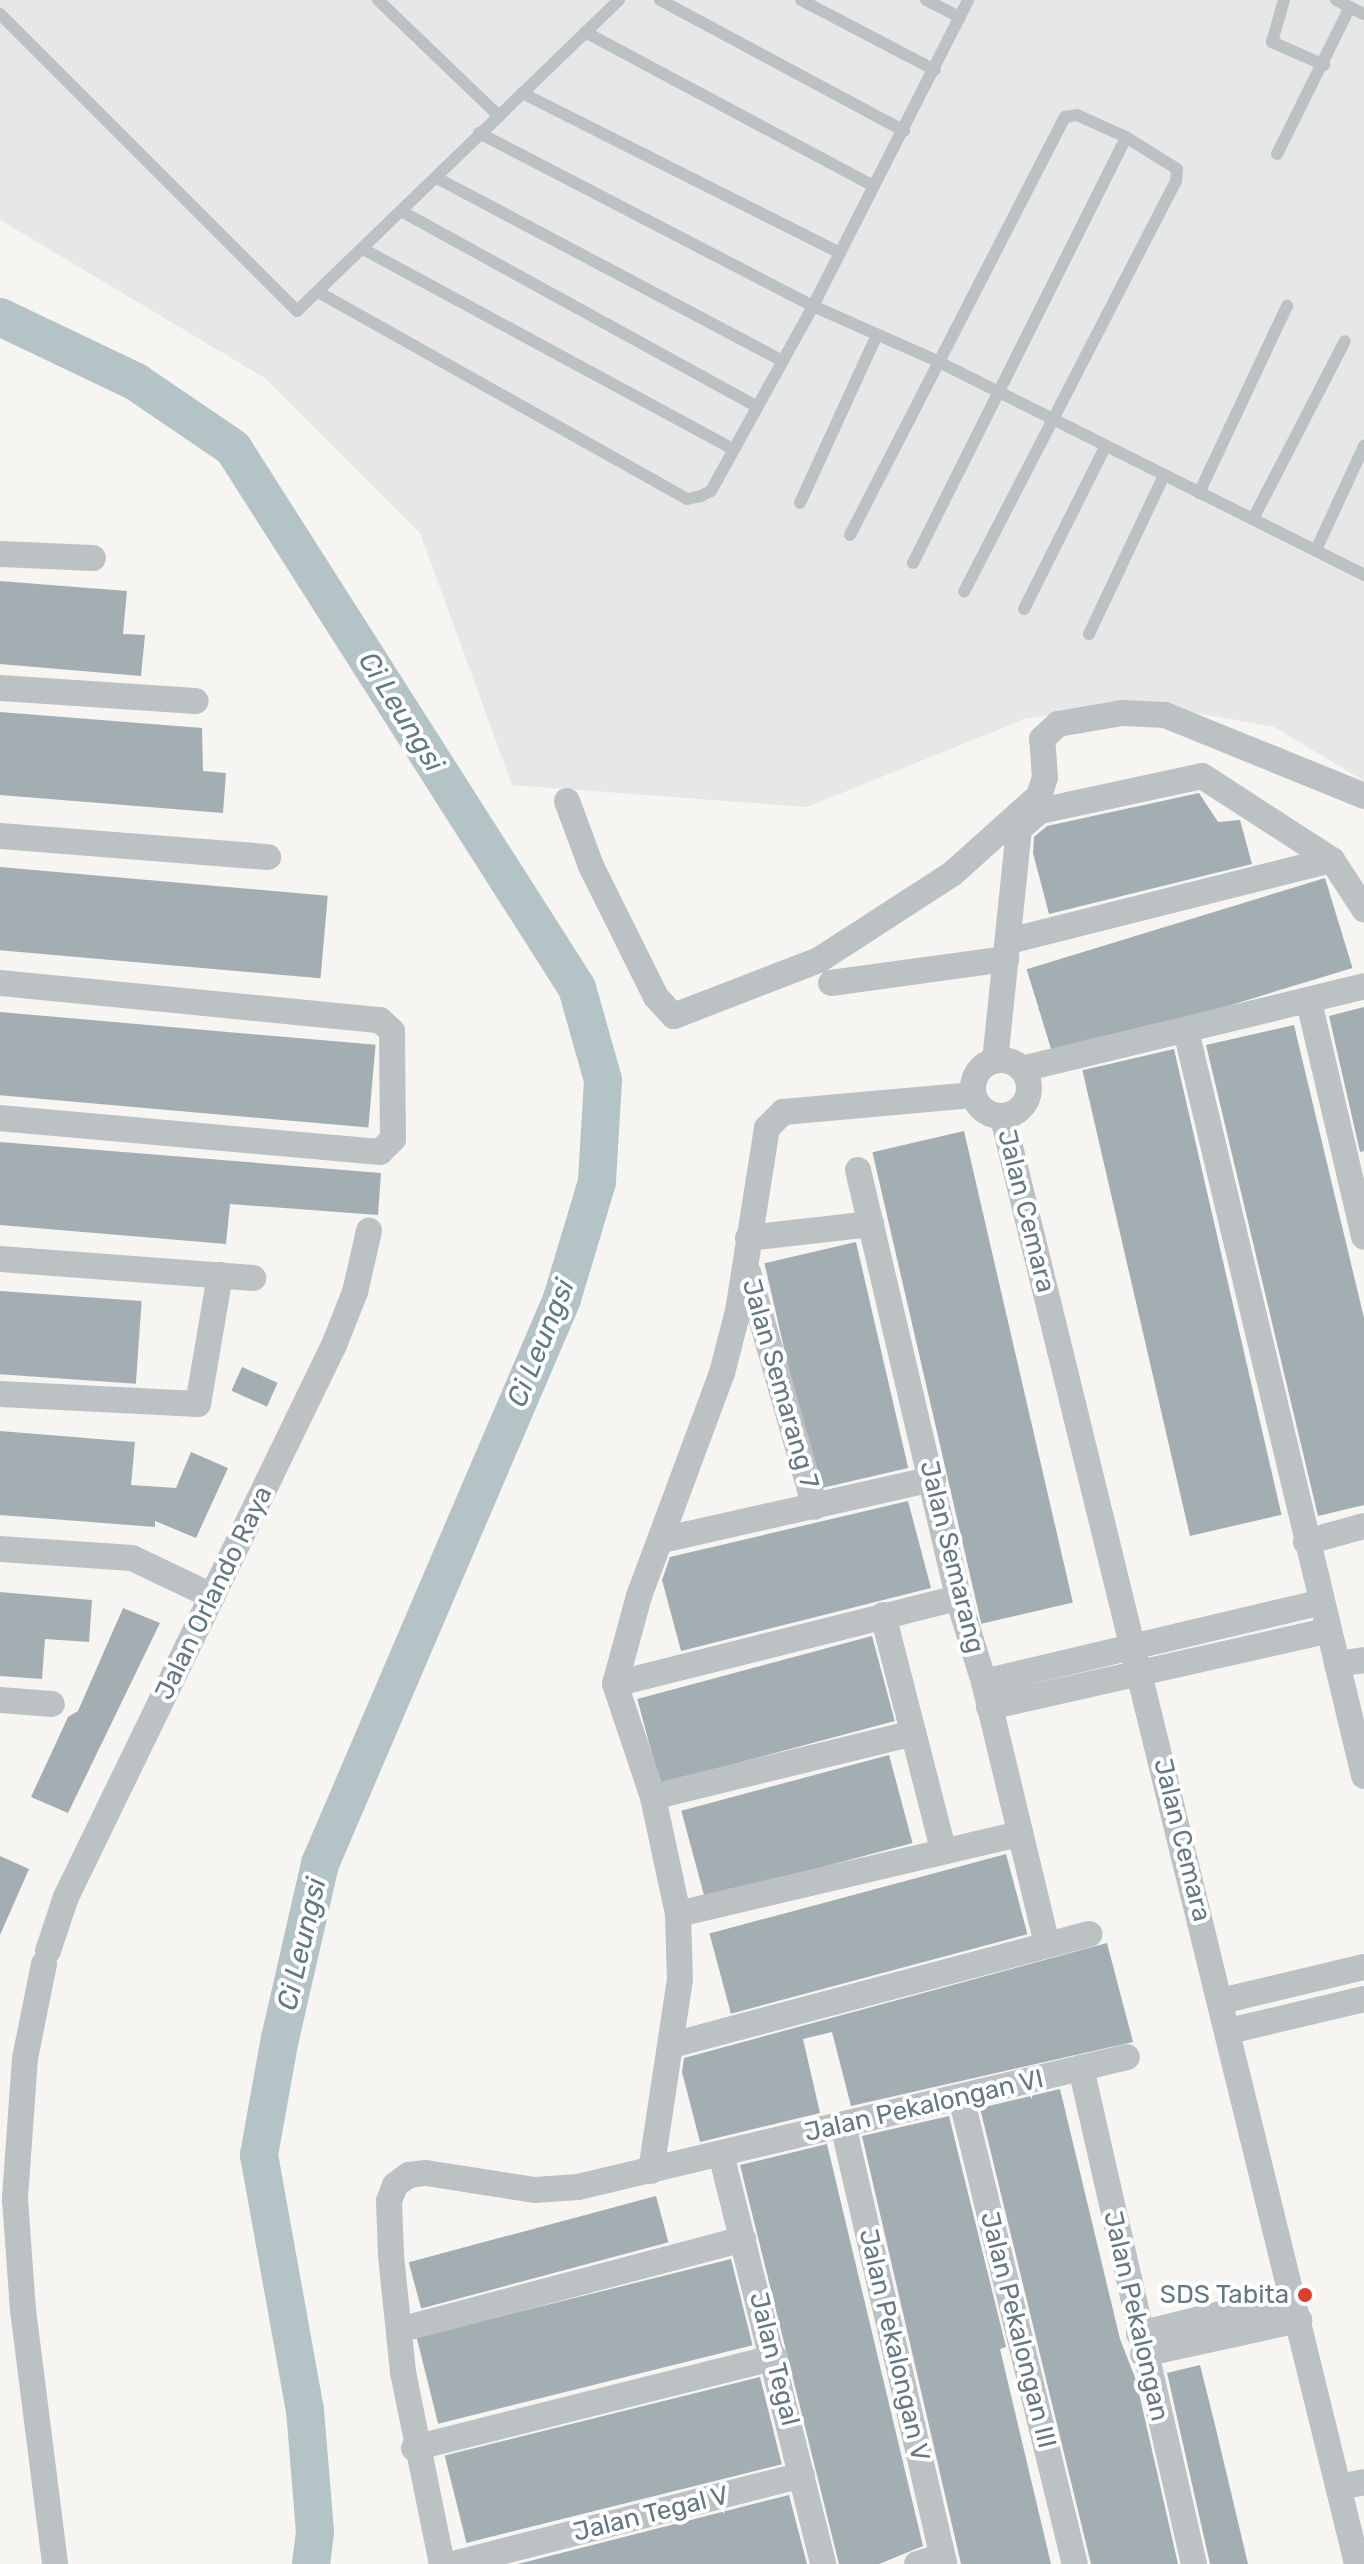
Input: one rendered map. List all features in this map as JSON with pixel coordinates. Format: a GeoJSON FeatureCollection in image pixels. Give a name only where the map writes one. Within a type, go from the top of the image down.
{"type":"FeatureCollection","features":[{"type":"Feature","properties":{"kind":"street"},"geometry":{"type":"LineString","coordinates":[[0,554],[93,558]]}},
{"type":"Feature","properties":{"kind":"street"},"geometry":{"type":"LineString","coordinates":[[0,688],[196,701]]}},
{"type":"Feature","properties":{"kind":"street"},"geometry":{"type":"LineString","coordinates":[[567,801],[604,892],[664,1010],[674,1016],[819,960],[952,874],[1039,796],[1045,778],[1042,739],[1058,724],[1122,713],[1165,715],[1364,796]]}},
{"type":"Feature","properties":{"kind":"street"},"geometry":{"type":"LineString","coordinates":[[1022,1069],[1028,1097],[1020,1109],[1003,1118],[980,1108],[973,1095],[973,1080],[995,1061],[1019,829],[1040,811],[1202,776],[1332,860],[1364,909]]}},
{"type":"Feature","properties":{"kind":"street"},"geometry":{"type":"LineString","coordinates":[[0,836],[268,857]]}},
{"type":"Feature","properties":{"kind":"street"},"geometry":{"type":"LineString","coordinates":[[831,983],[1008,950],[1332,860]]}},
{"type":"Feature","properties":{"kind":"street"},"geometry":{"type":"LineString","coordinates":[[0,983],[380,1020],[392,1031],[393,1139],[380,1152],[0,1118]]}},
{"type":"Feature","properties":{"kind":"street"},"geometry":{"type":"LineString","coordinates":[[995,1061],[1022,1069],[1309,1002],[1364,986]]}},
{"type":"Feature","properties":{"kind":"street"},"geometry":{"type":"LineString","coordinates":[[1309,1002],[1364,1237]]}},
{"type":"Feature","properties":{"kind":"street"},"geometry":{"type":"LineString","coordinates":[[1186,1031],[1319,1603],[1364,1776]]}},
{"type":"Feature","properties":{"kind":"street"},"geometry":{"type":"LineString","coordinates":[[651,2171],[680,1979],[678,1914],[653,1797],[615,1684],[639,1596],[722,1373],[767,1128],[776,1114],[973,1095]]}},
{"type":"Feature","properties":{"kind":"street","name":"Jalan Cemara"},"geometry":{"type":"LineString","coordinates":[[1003,1118],[1296,2308],[1352,2485],[1357,2564]]}},
{"type":"Feature","properties":{"kind":"street","name":"Jalan Semarang"},"geometry":{"type":"LineString","coordinates":[[858,1170],[933,1479],[958,1598],[986,1695],[1047,1945]]}},
{"type":"Feature","properties":{"kind":"street"},"geometry":{"type":"LineString","coordinates":[[746,1249],[871,1224]]}},
{"type":"Feature","properties":{"kind":"street","name":"Jalan Orlando Raya"},"geometry":{"type":"LineString","coordinates":[[55,2564],[23,2310],[15,2199],[25,2058],[46,1957],[66,1897],[334,1345],[355,1292],[369,1231]]}},
{"type":"Feature","properties":{"kind":"street","name":"Jalan Semarang 7"},"geometry":{"type":"LineString","coordinates":[[746,1249],[815,1507]]}},
{"type":"Feature","properties":{"kind":"street"},"geometry":{"type":"LineString","coordinates":[[0,1259],[253,1278]]}},
{"type":"Feature","properties":{"kind":"street"},"geometry":{"type":"LineString","coordinates":[[0,1394],[198,1404],[220,1275]]}},
{"type":"Feature","properties":{"kind":"street"},"geometry":{"type":"LineString","coordinates":[[662,1540],[933,1479]]}},
{"type":"Feature","properties":{"kind":"street"},"geometry":{"type":"LineString","coordinates":[[1306,1542],[1364,1526]]}},
{"type":"Feature","properties":{"kind":"street"},"geometry":{"type":"LineString","coordinates":[[0,1549],[132,1558],[212,1596]]}},
{"type":"Feature","properties":{"kind":"street"},"geometry":{"type":"LineString","coordinates":[[615,1684],[958,1598]]}},
{"type":"Feature","properties":{"kind":"street"},"geometry":{"type":"LineString","coordinates":[[986,1695],[1137,1659],[1319,1603]]}},
{"type":"Feature","properties":{"kind":"street"},"geometry":{"type":"LineString","coordinates":[[883,1615],[943,1849]]}},
{"type":"Feature","properties":{"kind":"street"},"geometry":{"type":"LineString","coordinates":[[1137,1659],[1326,1631]]}},
{"type":"Feature","properties":{"kind":"street"},"geometry":{"type":"LineString","coordinates":[[1337,1664],[1364,1660]]}},
{"type":"Feature","properties":{"kind":"street"},"geometry":{"type":"LineString","coordinates":[[0,1700],[52,1704]]}},
{"type":"Feature","properties":{"kind":"street"},"geometry":{"type":"LineString","coordinates":[[653,1797],[913,1733]]}},
{"type":"Feature","properties":{"kind":"street"},"geometry":{"type":"LineString","coordinates":[[678,1914],[943,1849],[1020,1834]]}},
{"type":"Feature","properties":{"kind":"street"},"geometry":{"type":"LineString","coordinates":[[672,2045],[1090,1934]]}},
{"type":"Feature","properties":{"kind":"street"},"geometry":{"type":"LineString","coordinates":[[1221,2001],[1364,1967]]}},
{"type":"Feature","properties":{"kind":"street"},"geometry":{"type":"LineString","coordinates":[[1229,2031],[1364,1999]]}},
{"type":"Feature","properties":{"kind":"street","name":"Jalan Pekalongan VI"},"geometry":{"type":"LineString","coordinates":[[399,2330],[389,2201],[395,2185],[409,2175],[426,2173],[557,2191],[1127,2057]]}},
{"type":"Feature","properties":{"kind":"street","name":"Jalan Pekalongan"},"geometry":{"type":"LineString","coordinates":[[1081,2068],[1141,2344],[1194,2564]]}},
{"type":"Feature","properties":{"kind":"street","name":"Jalan Pekalongan III"},"geometry":{"type":"LineString","coordinates":[[961,2097],[1075,2564]]}},
{"type":"Feature","properties":{"kind":"street","name":"Jalan Pekalongan V"},"geometry":{"type":"LineString","coordinates":[[843,2125],[935,2562]]}},
{"type":"Feature","properties":{"kind":"street","name":"Jalan Tegal"},"geometry":{"type":"LineString","coordinates":[[721,2154],[775,2357],[823,2564]]}},
{"type":"Feature","properties":{"kind":"street"},"geometry":{"type":"LineString","coordinates":[[442,2564],[414,2448],[399,2330],[743,2239]]}},
{"type":"Feature","properties":{"kind":"street"},"geometry":{"type":"LineString","coordinates":[[1141,2344],[1296,2308]]}},
{"type":"Feature","properties":{"kind":"street"},"geometry":{"type":"LineString","coordinates":[[414,2448],[775,2357]]}},
{"type":"Feature","properties":{"kind":"street","name":"Jalan Tegal V"},"geometry":{"type":"LineString","coordinates":[[453,2564],[802,2475]]}},
{"type":"Feature","properties":{"kind":"lane"},"geometry":{"type":"LineString","coordinates":[[378,0],[499,116]]}},
{"type":"Feature","properties":{"kind":"lane"},"geometry":{"type":"LineString","coordinates":[[0,14],[297,311],[320,293],[479,133],[619,0]]}},
{"type":"Feature","properties":{"kind":"lane"},"geometry":{"type":"LineString","coordinates":[[660,0],[904,131]]}},
{"type":"Feature","properties":{"kind":"lane"},"geometry":{"type":"LineString","coordinates":[[801,0],[935,70]]}},
{"type":"Feature","properties":{"kind":"lane"},"geometry":{"type":"LineString","coordinates":[[926,0],[960,17]]}},
{"type":"Feature","properties":{"kind":"lane"},"geometry":{"type":"LineString","coordinates":[[320,293],[687,499],[711,491],[813,306],[968,0]]}},
{"type":"Feature","properties":{"kind":"lane"},"geometry":{"type":"LineString","coordinates":[[1284,0],[1269,36],[1272,42],[1324,65]]}},
{"type":"Feature","properties":{"kind":"lane"},"geometry":{"type":"LineString","coordinates":[[1336,0],[1364,14]]}},
{"type":"Feature","properties":{"kind":"lane"},"geometry":{"type":"LineString","coordinates":[[1277,154],[1324,65],[1350,7]]}},
{"type":"Feature","properties":{"kind":"lane"},"geometry":{"type":"LineString","coordinates":[[585,32],[874,186]]}},
{"type":"Feature","properties":{"kind":"lane"},"geometry":{"type":"LineString","coordinates":[[522,93],[838,252]]}},
{"type":"Feature","properties":{"kind":"lane"},"geometry":{"type":"LineString","coordinates":[[850,535],[1065,117],[1077,115],[1126,137],[1177,169],[1176,181],[964,591]]}},
{"type":"Feature","properties":{"kind":"lane"},"geometry":{"type":"LineString","coordinates":[[479,133],[813,306],[937,361],[1050,421],[1364,575]]}},
{"type":"Feature","properties":{"kind":"lane"},"geometry":{"type":"LineString","coordinates":[[913,563],[1126,137]]}},
{"type":"Feature","properties":{"kind":"lane"},"geometry":{"type":"LineString","coordinates":[[437,178],[782,361]]}},
{"type":"Feature","properties":{"kind":"lane"},"geometry":{"type":"LineString","coordinates":[[401,211],[756,406]]}},
{"type":"Feature","properties":{"kind":"lane"},"geometry":{"type":"LineString","coordinates":[[363,249],[733,449]]}},
{"type":"Feature","properties":{"kind":"lane"},"geometry":{"type":"LineString","coordinates":[[1199,493],[1287,306]]}},
{"type":"Feature","properties":{"kind":"lane"},"geometry":{"type":"LineString","coordinates":[[800,503],[877,335]]}},
{"type":"Feature","properties":{"kind":"lane"},"geometry":{"type":"LineString","coordinates":[[1253,519],[1345,341]]}},
{"type":"Feature","properties":{"kind":"lane"},"geometry":{"type":"LineString","coordinates":[[1316,550],[1364,446]]}},
{"type":"Feature","properties":{"kind":"lane"},"geometry":{"type":"LineString","coordinates":[[1024,609],[1105,447]]}},
{"type":"Feature","properties":{"kind":"lane"},"geometry":{"type":"LineString","coordinates":[[1089,634],[1164,475]]}},
{"type":"Feature","properties":{"kind":"shaded area"},"geometry":{"type":"Polygon","coordinates":[[[0,0],[1364,0],[1364,781],[1274,727],[1136,702],[1025,719],[807,807],[512,785],[420,533],[265,378],[0,220],[0,0]]]}},
{"type":"Feature","properties":{"kind":"building"},"geometry":{"type":"Polygon","coordinates":[[[0,581],[127,591],[123,634],[145,635],[141,676],[0,664],[0,581]]]}},
{"type":"Feature","properties":{"kind":"building"},"geometry":{"type":"Polygon","coordinates":[[[0,712],[202,728],[203,771],[226,773],[223,813],[0,795],[0,712]]]}},
{"type":"Feature","properties":{"kind":"building"},"geometry":{"type":"Polygon","coordinates":[[[1199,793],[1218,822],[1240,820],[1252,864],[1049,914],[1033,853],[1034,837],[1047,826],[1199,793]]]}},
{"type":"Feature","properties":{"kind":"building"},"geometry":{"type":"Polygon","coordinates":[[[0,867],[328,896],[321,978],[0,950],[0,867]]]}},
{"type":"Feature","properties":{"kind":"building"},"geometry":{"type":"Polygon","coordinates":[[[1325,878],[1352,968],[1054,1059],[1027,969],[1325,878]]]}},
{"type":"Feature","properties":{"kind":"building"},"geometry":{"type":"Polygon","coordinates":[[[1364,1007],[1364,1151],[1360,1152],[1329,1016],[1364,1007]]]}},
{"type":"Feature","properties":{"kind":"building"},"geometry":{"type":"Polygon","coordinates":[[[0,1012],[376,1045],[368,1128],[0,1095],[0,1012]]]}},
{"type":"Feature","properties":{"kind":"building"},"geometry":{"type":"Polygon","coordinates":[[[1294,1025],[1364,1318],[1364,1505],[1318,1516],[1206,1045],[1294,1025]]]}},
{"type":"Feature","properties":{"kind":"building"},"geometry":{"type":"Polygon","coordinates":[[[1174,1049],[1282,1515],[1190,1536],[1082,1070],[1174,1049]]]}},
{"type":"Feature","properties":{"kind":"building"},"geometry":{"type":"Polygon","coordinates":[[[964,1131],[1073,1603],[981,1624],[872,1152],[964,1131]]]}},
{"type":"Feature","properties":{"kind":"building"},"geometry":{"type":"Polygon","coordinates":[[[0,1142],[381,1173],[378,1215],[230,1204],[226,1244],[0,1225],[0,1142]]]}},
{"type":"Feature","properties":{"kind":"building"},"geometry":{"type":"Polygon","coordinates":[[[856,1242],[908,1468],[817,1489],[764,1263],[856,1242]]]}},
{"type":"Feature","properties":{"kind":"building"},"geometry":{"type":"Polygon","coordinates":[[[0,1291],[142,1301],[136,1384],[0,1374],[0,1291]]]}},
{"type":"Feature","properties":{"kind":"building"},"geometry":{"type":"Polygon","coordinates":[[[242,1367],[278,1383],[267,1407],[231,1391],[242,1367]]]}},
{"type":"Feature","properties":{"kind":"building"},"geometry":{"type":"Polygon","coordinates":[[[0,1431],[135,1442],[131,1485],[176,1488],[191,1452],[228,1468],[196,1538],[155,1521],[155,1527],[0,1515],[0,1431]]]}},
{"type":"Feature","properties":{"kind":"building"},"geometry":{"type":"Polygon","coordinates":[[[908,1501],[931,1588],[681,1651],[662,1580],[670,1557],[908,1501]]]}},
{"type":"Feature","properties":{"kind":"building"},"geometry":{"type":"Polygon","coordinates":[[[0,1592],[92,1600],[89,1642],[45,1639],[42,1679],[0,1676],[0,1592]]]}},
{"type":"Feature","properties":{"kind":"building"},"geometry":{"type":"Polygon","coordinates":[[[123,1608],[160,1623],[68,1813],[31,1797],[68,1717],[78,1711],[123,1608]]]}},
{"type":"Feature","properties":{"kind":"building"},"geometry":{"type":"Polygon","coordinates":[[[872,1636],[895,1721],[660,1784],[637,1699],[872,1636]]]}},
{"type":"Feature","properties":{"kind":"building"},"geometry":{"type":"Polygon","coordinates":[[[889,1755],[913,1843],[705,1899],[681,1811],[889,1755]]]}},
{"type":"Feature","properties":{"kind":"building"},"geometry":{"type":"Polygon","coordinates":[[[1006,1854],[1027,1934],[731,2014],[709,1933],[1006,1854]]]}},
{"type":"Feature","properties":{"kind":"building"},"geometry":{"type":"Polygon","coordinates":[[[0,1856],[29,1869],[0,1935],[0,1856]]]}},
{"type":"Feature","properties":{"kind":"building"},"geometry":{"type":"Polygon","coordinates":[[[1107,1943],[1133,2042],[851,2106],[832,2032],[803,2039],[820,2113],[700,2142],[682,2072],[684,2058],[1107,1943]]]}},
{"type":"Feature","properties":{"kind":"building"},"geometry":{"type":"Polygon","coordinates":[[[1060,2089],[1120,2339],[1136,2380],[1178,2564],[1091,2564],[980,2108],[1060,2089]]]}},
{"type":"Feature","properties":{"kind":"building"},"geometry":{"type":"Polygon","coordinates":[[[949,2116],[1006,2347],[1000,2349],[1051,2564],[961,2564],[862,2136],[949,2116]]]}},
{"type":"Feature","properties":{"kind":"building"},"geometry":{"type":"Polygon","coordinates":[[[827,2144],[923,2546],[879,2564],[839,2564],[740,2165],[827,2144]]]}},
{"type":"Feature","properties":{"kind":"building"},"geometry":{"type":"Polygon","coordinates":[[[656,2196],[668,2242],[421,2309],[409,2262],[656,2196]]]}},
{"type":"Feature","properties":{"kind":"building"},"geometry":{"type":"Polygon","coordinates":[[[731,2259],[753,2345],[438,2424],[417,2337],[731,2259]]]}},
{"type":"Feature","properties":{"kind":"building"},"geometry":{"type":"Polygon","coordinates":[[[1200,2365],[1248,2564],[1210,2564],[1167,2373],[1200,2365]]]}},
{"type":"Feature","properties":{"kind":"building"},"geometry":{"type":"Polygon","coordinates":[[[760,2377],[782,2464],[466,2543],[445,2456],[760,2377]]]}},
{"type":"Feature","properties":{"kind":"building"},"geometry":{"type":"Polygon","coordinates":[[[789,2495],[807,2564],[518,2564],[789,2495]]]}},
{"type":"Feature","properties":{"kind":"waterway","name":"Ci Leungsi"},"geometry":{"type":"LineString","coordinates":[[0,317],[136,382],[233,448],[577,988],[603,1080],[597,1182],[562,1299],[320,1864],[280,2038],[259,2155],[305,2410],[315,2532],[311,2564]]}},
{"type":"Feature","properties":{"kind":"place","name":"SDS Tabita"},"geometry":{"type":"Point","coordinates":[1305,2295]}}]}
